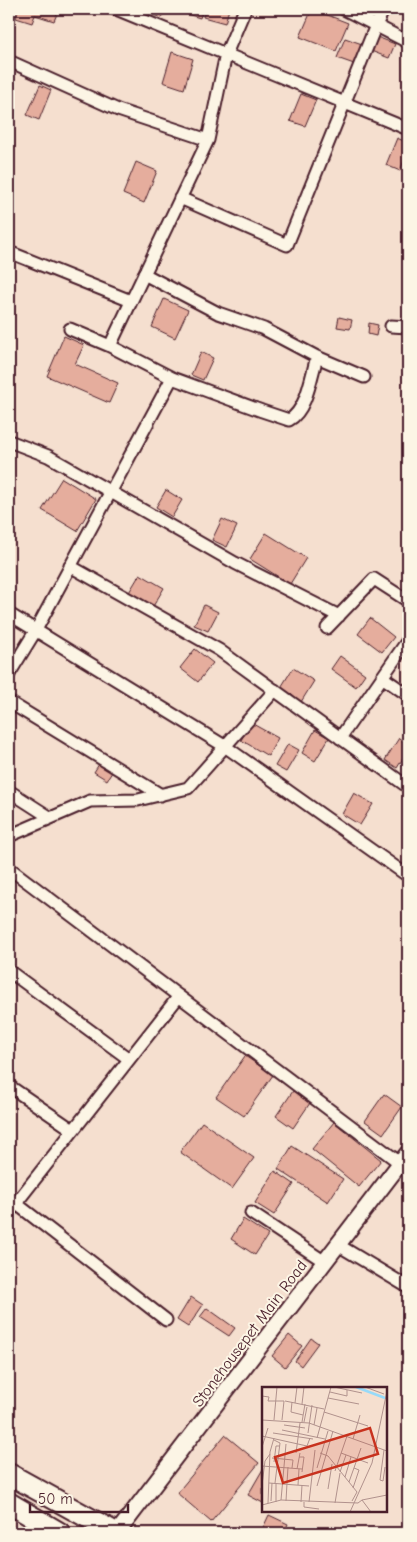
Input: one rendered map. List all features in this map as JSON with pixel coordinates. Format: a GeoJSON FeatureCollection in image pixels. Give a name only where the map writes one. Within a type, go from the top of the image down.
{"type":"FeatureCollection","features":[{"type":"Feature","properties":{"kind":"highway"},"geometry":{"type":"LineString","coordinates":[[9,1474],[114,1532]]}},
{"type":"Feature","properties":{"kind":"highway"},"geometry":{"type":"LineString","coordinates":[[9,1503],[60,1533]]}},
{"type":"Feature","properties":{"kind":"main road","name":"Stonehousepet Main Road"},"geometry":{"type":"LineString","coordinates":[[114,1532],[404,1158]]}},
{"type":"Feature","properties":{"kind":"street"},"geometry":{"type":"LineString","coordinates":[[116,9],[408,129]]}},
{"type":"Feature","properties":{"kind":"street"},"geometry":{"type":"LineString","coordinates":[[110,346],[208,140],[226,54],[244,9]]}},
{"type":"Feature","properties":{"kind":"street"},"geometry":{"type":"LineString","coordinates":[[344,9],[408,42]]}},
{"type":"Feature","properties":{"kind":"street"},"geometry":{"type":"LineString","coordinates":[[180,198],[287,245],[384,9]]}},
{"type":"Feature","properties":{"kind":"street"},"geometry":{"type":"LineString","coordinates":[[9,61],[118,110],[208,140]]}},
{"type":"Feature","properties":{"kind":"street"},"geometry":{"type":"LineString","coordinates":[[9,252],[131,301]]}},
{"type":"Feature","properties":{"kind":"street"},"geometry":{"type":"LineString","coordinates":[[144,274],[218,313],[264,329],[317,357],[364,377]]}},
{"type":"Feature","properties":{"kind":"street"},"geometry":{"type":"LineString","coordinates":[[391,326],[408,327]]}},
{"type":"Feature","properties":{"kind":"street"},"geometry":{"type":"LineString","coordinates":[[70,329],[110,346],[172,378],[289,420],[302,408],[317,357]]}},
{"type":"Feature","properties":{"kind":"street"},"geometry":{"type":"LineString","coordinates":[[9,674],[36,630],[172,378]]}},
{"type":"Feature","properties":{"kind":"street"},"geometry":{"type":"LineString","coordinates":[[9,441],[48,456],[235,563],[339,616]]}},
{"type":"Feature","properties":{"kind":"street"},"geometry":{"type":"LineString","coordinates":[[70,566],[220,650],[408,787]]}},
{"type":"Feature","properties":{"kind":"street"},"geometry":{"type":"LineString","coordinates":[[327,628],[374,579],[408,601]]}},
{"type":"Feature","properties":{"kind":"street"},"geometry":{"type":"LineString","coordinates":[[9,614],[226,747],[408,876]]}},
{"type":"Feature","properties":{"kind":"street"},"geometry":{"type":"LineString","coordinates":[[340,738],[408,640]]}},
{"type":"Feature","properties":{"kind":"street"},"geometry":{"type":"LineString","coordinates":[[382,677],[408,696]]}},
{"type":"Feature","properties":{"kind":"street"},"geometry":{"type":"LineString","coordinates":[[9,836],[90,801],[138,800],[188,788],[226,747],[274,690]]}},
{"type":"Feature","properties":{"kind":"street"},"geometry":{"type":"LineString","coordinates":[[9,702],[161,795]]}},
{"type":"Feature","properties":{"kind":"street"},"geometry":{"type":"LineString","coordinates":[[9,791],[51,818]]}},
{"type":"Feature","properties":{"kind":"street"},"geometry":{"type":"LineString","coordinates":[[9,868],[179,996],[404,1158]]}},
{"type":"Feature","properties":{"kind":"street"},"geometry":{"type":"LineString","coordinates":[[9,970],[129,1059]]}},
{"type":"Feature","properties":{"kind":"street"},"geometry":{"type":"LineString","coordinates":[[166,1320],[11,1204],[74,1130],[179,996]]}},
{"type":"Feature","properties":{"kind":"street"},"geometry":{"type":"LineString","coordinates":[[9,1086],[74,1130]]}},
{"type":"Feature","properties":{"kind":"street"},"geometry":{"type":"LineString","coordinates":[[251,1213],[325,1262]]}},
{"type":"Feature","properties":{"kind":"street"},"geometry":{"type":"LineString","coordinates":[[338,1245],[408,1287]]}},
{"type":"Feature","properties":{"kind":"building"},"geometry":{"type":"Polygon","coordinates":[[[18,9],[59,9],[54,21],[35,15],[32,23],[16,18],[18,9]]]}},
{"type":"Feature","properties":{"kind":"building"},"geometry":{"type":"Polygon","coordinates":[[[136,9],[164,9],[162,18],[136,9]]]}},
{"type":"Feature","properties":{"kind":"building"},"geometry":{"type":"Polygon","coordinates":[[[181,9],[203,9],[200,18],[180,12],[181,9]]]}},
{"type":"Feature","properties":{"kind":"building"},"geometry":{"type":"Polygon","coordinates":[[[206,9],[229,9],[225,23],[203,17],[206,9]]]}},
{"type":"Feature","properties":{"kind":"building"},"geometry":{"type":"Polygon","coordinates":[[[312,9],[348,23],[336,51],[300,37],[312,9]]]}},
{"type":"Feature","properties":{"kind":"building"},"geometry":{"type":"Polygon","coordinates":[[[393,9],[408,9],[408,14],[393,9]]]}},
{"type":"Feature","properties":{"kind":"building"},"geometry":{"type":"Polygon","coordinates":[[[377,37],[395,44],[389,58],[371,51],[377,37]]]}},
{"type":"Feature","properties":{"kind":"building"},"geometry":{"type":"Polygon","coordinates":[[[345,38],[362,44],[354,64],[337,58],[345,38]]]}},
{"type":"Feature","properties":{"kind":"building"},"geometry":{"type":"Polygon","coordinates":[[[172,52],[193,59],[184,89],[163,82],[172,52]]]}},
{"type":"Feature","properties":{"kind":"building"},"geometry":{"type":"Polygon","coordinates":[[[40,85],[51,90],[39,120],[27,115],[40,85]]]}},
{"type":"Feature","properties":{"kind":"building"},"geometry":{"type":"Polygon","coordinates":[[[301,94],[316,100],[305,126],[290,121],[301,94]]]}},
{"type":"Feature","properties":{"kind":"building"},"geometry":{"type":"Polygon","coordinates":[[[397,138],[408,143],[408,150],[400,171],[386,165],[397,138]]]}},
{"type":"Feature","properties":{"kind":"building"},"geometry":{"type":"Polygon","coordinates":[[[136,162],[157,171],[144,203],[123,194],[136,162]]]}},
{"type":"Feature","properties":{"kind":"building"},"geometry":{"type":"Polygon","coordinates":[[[164,299],[188,310],[175,338],[152,327],[164,299]]]}},
{"type":"Feature","properties":{"kind":"building"},"geometry":{"type":"Polygon","coordinates":[[[339,317],[352,320],[350,329],[337,327],[339,317]]]}},
{"type":"Feature","properties":{"kind":"building"},"geometry":{"type":"Polygon","coordinates":[[[369,323],[378,325],[376,336],[368,334],[369,323]]]}},
{"type":"Feature","properties":{"kind":"building"},"geometry":{"type":"Polygon","coordinates":[[[64,336],[84,345],[75,364],[118,383],[109,403],[47,376],[64,336]]]}},
{"type":"Feature","properties":{"kind":"building"},"geometry":{"type":"Polygon","coordinates":[[[201,352],[213,358],[203,380],[191,375],[201,352]]]}},
{"type":"Feature","properties":{"kind":"building"},"geometry":{"type":"Polygon","coordinates":[[[62,478],[96,499],[77,531],[42,510],[62,478]]]}},
{"type":"Feature","properties":{"kind":"building"},"geometry":{"type":"Polygon","coordinates":[[[166,490],[182,500],[172,517],[156,507],[166,490]]]}},
{"type":"Feature","properties":{"kind":"building"},"geometry":{"type":"Polygon","coordinates":[[[222,519],[237,526],[227,547],[212,540],[222,519]]]}},
{"type":"Feature","properties":{"kind":"building"},"geometry":{"type":"Polygon","coordinates":[[[266,533],[306,558],[290,584],[250,559],[266,533]]]}},
{"type":"Feature","properties":{"kind":"building"},"geometry":{"type":"Polygon","coordinates":[[[140,574],[164,588],[152,608],[128,594],[140,574]]]}},
{"type":"Feature","properties":{"kind":"building"},"geometry":{"type":"Polygon","coordinates":[[[204,605],[218,612],[208,631],[194,625],[204,605]]]}},
{"type":"Feature","properties":{"kind":"building"},"geometry":{"type":"Polygon","coordinates":[[[370,618],[394,637],[382,652],[358,634],[370,618]]]}},
{"type":"Feature","properties":{"kind":"building"},"geometry":{"type":"Polygon","coordinates":[[[195,649],[213,663],[198,682],[180,668],[195,649]]]}},
{"type":"Feature","properties":{"kind":"building"},"geometry":{"type":"Polygon","coordinates":[[[340,656],[365,674],[356,687],[331,669],[340,656]]]}},
{"type":"Feature","properties":{"kind":"building"},"geometry":{"type":"Polygon","coordinates":[[[293,668],[314,681],[301,702],[280,689],[293,668]]]}},
{"type":"Feature","properties":{"kind":"building"},"geometry":{"type":"Polygon","coordinates":[[[251,723],[278,738],[268,756],[241,740],[251,723]]]}},
{"type":"Feature","properties":{"kind":"building"},"geometry":{"type":"Polygon","coordinates":[[[315,730],[329,738],[315,761],[302,753],[315,730]]]}},
{"type":"Feature","properties":{"kind":"building"},"geometry":{"type":"Polygon","coordinates":[[[399,738],[408,745],[408,750],[397,768],[385,760],[399,738]]]}},
{"type":"Feature","properties":{"kind":"building"},"geometry":{"type":"Polygon","coordinates":[[[288,744],[299,750],[286,772],[275,766],[288,744]]]}},
{"type":"Feature","properties":{"kind":"building"},"geometry":{"type":"Polygon","coordinates":[[[101,761],[114,769],[107,780],[94,772],[101,761]]]}},
{"type":"Feature","properties":{"kind":"building"},"geometry":{"type":"Polygon","coordinates":[[[354,793],[373,804],[360,825],[342,814],[354,793]]]}},
{"type":"Feature","properties":{"kind":"building"},"geometry":{"type":"Polygon","coordinates":[[[245,1056],[273,1075],[244,1116],[216,1097],[245,1056]]]}},
{"type":"Feature","properties":{"kind":"building"},"geometry":{"type":"Polygon","coordinates":[[[293,1091],[310,1103],[293,1128],[276,1116],[293,1091]]]}},
{"type":"Feature","properties":{"kind":"building"},"geometry":{"type":"Polygon","coordinates":[[[384,1094],[402,1107],[383,1134],[365,1121],[384,1094]]]}},
{"type":"Feature","properties":{"kind":"building"},"geometry":{"type":"Polygon","coordinates":[[[202,1122],[254,1158],[232,1189],[180,1152],[202,1122]]]}},
{"type":"Feature","properties":{"kind":"building"},"geometry":{"type":"Polygon","coordinates":[[[334,1122],[381,1160],[359,1187],[312,1149],[334,1122]]]}},
{"type":"Feature","properties":{"kind":"building"},"geometry":{"type":"Polygon","coordinates":[[[292,1146],[343,1179],[328,1202],[278,1169],[292,1146]]]}},
{"type":"Feature","properties":{"kind":"building"},"geometry":{"type":"Polygon","coordinates":[[[275,1171],[294,1184],[274,1215],[255,1203],[275,1171]]]}},
{"type":"Feature","properties":{"kind":"building"},"geometry":{"type":"Polygon","coordinates":[[[243,1219],[268,1235],[255,1255],[231,1239],[243,1219]]]}},
{"type":"Feature","properties":{"kind":"building"},"geometry":{"type":"Polygon","coordinates":[[[191,1297],[203,1305],[188,1327],[177,1320],[191,1297]]]}},
{"type":"Feature","properties":{"kind":"building"},"geometry":{"type":"Polygon","coordinates":[[[207,1308],[235,1328],[229,1336],[200,1317],[207,1308]]]}},
{"type":"Feature","properties":{"kind":"building"},"geometry":{"type":"Polygon","coordinates":[[[289,1335],[302,1346],[285,1367],[272,1356],[289,1335]]]}},
{"type":"Feature","properties":{"kind":"building"},"geometry":{"type":"Polygon","coordinates":[[[311,1338],[318,1343],[301,1366],[295,1361],[311,1338]]]}},
{"type":"Feature","properties":{"kind":"building"},"geometry":{"type":"Polygon","coordinates":[[[225,1435],[259,1463],[211,1522],[177,1493],[225,1435]]]}},
{"type":"Feature","properties":{"kind":"building"},"geometry":{"type":"Polygon","coordinates":[[[262,1471],[262,1502],[248,1495],[262,1471]]]}},
{"type":"Feature","properties":{"kind":"building"},"geometry":{"type":"Polygon","coordinates":[[[269,1515],[288,1524],[284,1533],[268,1533],[262,1530],[269,1515]]]}}]}
